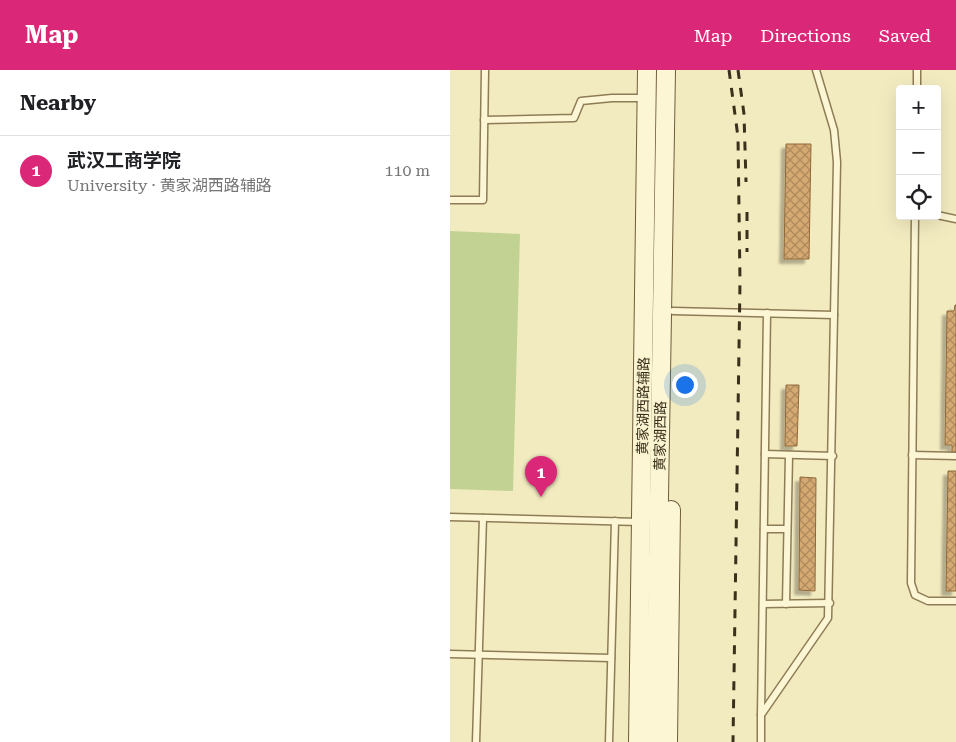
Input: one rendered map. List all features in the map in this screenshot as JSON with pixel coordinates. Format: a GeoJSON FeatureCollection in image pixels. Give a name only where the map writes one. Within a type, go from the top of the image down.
{"type":"FeatureCollection","features":[{"type":"Feature","properties":{"kind":"main road","name":"黄家湖西路辅路"},"geometry":{"type":"LineString","coordinates":[[638,742],[657,522],[647,70]]}},
{"type":"Feature","properties":{"kind":"main road","name":"黄家湖西路"},"geometry":{"type":"LineString","coordinates":[[654,742],[666,70]]}},
{"type":"Feature","properties":{"kind":"main road","name":"黄家湖西路"},"geometry":{"type":"LineString","coordinates":[[668,742],[657,522],[673,311],[678,70]]}},
{"type":"Feature","properties":{"kind":"lane"},"geometry":{"type":"LineString","coordinates":[[450,200],[483,200],[485,70]]}},
{"type":"Feature","properties":{"kind":"lane"},"geometry":{"type":"LineString","coordinates":[[761,715],[828,618],[830,604],[836,162],[834,130],[816,70]]}},
{"type":"Feature","properties":{"kind":"lane"},"geometry":{"type":"LineString","coordinates":[[917,70],[917,85]]}},
{"type":"Feature","properties":{"kind":"lane"},"geometry":{"type":"LineString","coordinates":[[484,120],[574,118],[581,102],[612,98],[666,98]]}},
{"type":"Feature","properties":{"kind":"lane"},"geometry":{"type":"LineString","coordinates":[[941,216],[956,219]]}},
{"type":"Feature","properties":{"kind":"lane"},"geometry":{"type":"LineString","coordinates":[[915,220],[911,583],[915,595],[928,600],[956,601]]}},
{"type":"Feature","properties":{"kind":"lane"},"geometry":{"type":"LineString","coordinates":[[673,311],[834,315]]}},
{"type":"Feature","properties":{"kind":"lane"},"geometry":{"type":"LineString","coordinates":[[761,742],[767,313]]}},
{"type":"Feature","properties":{"kind":"lane"},"geometry":{"type":"LineString","coordinates":[[765,454],[833,456]]}},
{"type":"Feature","properties":{"kind":"lane"},"geometry":{"type":"LineString","coordinates":[[786,604],[789,454]]}},
{"type":"Feature","properties":{"kind":"lane"},"geometry":{"type":"LineString","coordinates":[[912,455],[956,456]]}},
{"type":"Feature","properties":{"kind":"lane"},"geometry":{"type":"LineString","coordinates":[[450,517],[657,522]]}},
{"type":"Feature","properties":{"kind":"lane"},"geometry":{"type":"LineString","coordinates":[[476,742],[483,518]]}},
{"type":"Feature","properties":{"kind":"lane"},"geometry":{"type":"LineString","coordinates":[[609,742],[615,521]]}},
{"type":"Feature","properties":{"kind":"lane"},"geometry":{"type":"LineString","coordinates":[[764,529],[787,530]]}},
{"type":"Feature","properties":{"kind":"lane"},"geometry":{"type":"LineString","coordinates":[[763,604],[830,604]]}},
{"type":"Feature","properties":{"kind":"lane"},"geometry":{"type":"LineString","coordinates":[[450,654],[612,658]]}},
{"type":"Feature","properties":{"kind":"green space"},"geometry":{"type":"Polygon","coordinates":[[[450,231],[520,234],[513,491],[450,489],[450,231]]]}},
{"type":"Feature","properties":{"kind":"building"},"geometry":{"type":"Polygon","coordinates":[[[786,144],[811,144],[809,259],[784,259],[786,144]]]}},
{"type":"Feature","properties":{"kind":"building"},"geometry":{"type":"Polygon","coordinates":[[[955,305],[956,452],[952,452],[952,445],[945,445],[947,311],[954,311],[955,305]]]}},
{"type":"Feature","properties":{"kind":"building"},"geometry":{"type":"Polygon","coordinates":[[[786,385],[799,385],[797,446],[785,446],[786,385]]]}},
{"type":"Feature","properties":{"kind":"building"},"geometry":{"type":"Polygon","coordinates":[[[948,471],[956,471],[956,591],[946,591],[948,471]]]}},
{"type":"Feature","properties":{"kind":"building"},"geometry":{"type":"Polygon","coordinates":[[[800,477],[816,478],[815,591],[799,590],[800,477]]]}},
{"type":"Feature","properties":{"kind":"railway"},"geometry":{"type":"LineString","coordinates":[[729,70],[738,137],[740,282],[733,742]]}},
{"type":"Feature","properties":{"kind":"railway"},"geometry":{"type":"LineString","coordinates":[[738,70],[744,114],[746,182]]}},
{"type":"Feature","properties":{"kind":"railway"},"geometry":{"type":"LineString","coordinates":[[747,212],[747,252]]}},
{"type":"Feature","properties":{"kind":"place","name":"武汉工商学院"},"geometry":{"type":"Point","coordinates":[541,497]}}]}
